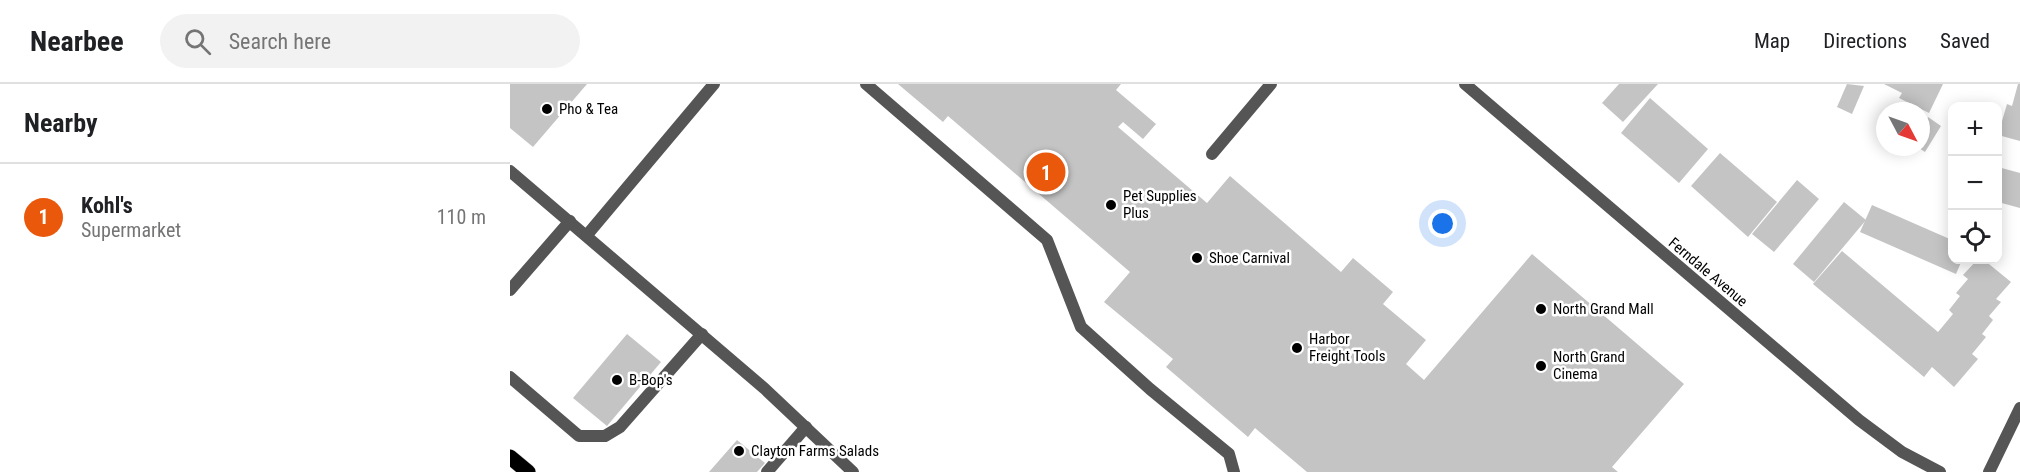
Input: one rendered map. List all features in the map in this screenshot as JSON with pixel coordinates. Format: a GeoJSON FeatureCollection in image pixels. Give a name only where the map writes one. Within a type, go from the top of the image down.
{"type":"FeatureCollection","features":[{"type":"Feature","properties":{"kind":"main road"},"geometry":{"type":"LineString","coordinates":[[510,457],[528,472]]}},
{"type":"Feature","properties":{"kind":"street"},"geometry":{"type":"LineString","coordinates":[[587,235],[714,84]]}},
{"type":"Feature","properties":{"kind":"street"},"geometry":{"type":"LineString","coordinates":[[866,84],[1047,240],[1081,327],[1150,389],[1230,454],[1234,472]]}},
{"type":"Feature","properties":{"kind":"street"},"geometry":{"type":"LineString","coordinates":[[1212,154],[1271,84]]}},
{"type":"Feature","properties":{"kind":"street","name":"Ferndale Avenue"},"geometry":{"type":"LineString","coordinates":[[1465,84],[1859,420],[1902,452],[1940,472]]}},
{"type":"Feature","properties":{"kind":"street"},"geometry":{"type":"LineString","coordinates":[[510,171],[765,389],[853,472]]}},
{"type":"Feature","properties":{"kind":"street"},"geometry":{"type":"LineString","coordinates":[[510,290],[570,221]]}},
{"type":"Feature","properties":{"kind":"street"},"geometry":{"type":"LineString","coordinates":[[510,377],[579,436],[605,436],[620,427],[702,334]]}},
{"type":"Feature","properties":{"kind":"street"},"geometry":{"type":"LineString","coordinates":[[1989,472],[2020,408]]}},
{"type":"Feature","properties":{"kind":"street"},"geometry":{"type":"LineString","coordinates":[[767,472],[806,427]]}},
{"type":"Feature","properties":{"kind":"building"},"geometry":{"type":"Polygon","coordinates":[[[510,84],[587,84],[533,147],[510,128],[510,84]]]}},
{"type":"Feature","properties":{"kind":"building"},"geometry":{"type":"Polygon","coordinates":[[[898,84],[1121,84],[1116,90],[1156,124],[1143,139],[1123,122],[1118,127],[1207,203],[1230,176],[1341,272],[1353,258],[1393,292],[1383,304],[1426,340],[1406,364],[1424,380],[1532,254],[1684,384],[1612,467],[1618,472],[1307,472],[1255,428],[1248,437],[1166,367],[1173,359],[1104,302],[1130,272],[948,116],[943,122],[898,84]]]}},
{"type":"Feature","properties":{"kind":"building"},"geometry":{"type":"Polygon","coordinates":[[[1619,84],[1658,84],[1623,122],[1602,103],[1619,84]]]}},
{"type":"Feature","properties":{"kind":"building"},"geometry":{"type":"Polygon","coordinates":[[[1847,84],[1864,86],[1852,114],[1837,107],[1847,84]]]}},
{"type":"Feature","properties":{"kind":"building"},"geometry":{"type":"Polygon","coordinates":[[[1884,84],[1943,84],[1930,111],[1930,102],[1907,102],[1899,98],[1902,93],[1884,84]]]}},
{"type":"Feature","properties":{"kind":"building"},"geometry":{"type":"Polygon","coordinates":[[[2018,84],[2020,84],[2020,141],[2002,136],[2002,121],[2007,104],[2012,106],[2018,84]]]}},
{"type":"Feature","properties":{"kind":"building"},"geometry":{"type":"Polygon","coordinates":[[[1650,98],[1708,149],[1679,183],[1621,133],[1650,98]]]}},
{"type":"Feature","properties":{"kind":"building"},"geometry":{"type":"Polygon","coordinates":[[[1930,118],[1941,126],[1930,144],[1930,118]]]}},
{"type":"Feature","properties":{"kind":"building"},"geometry":{"type":"Polygon","coordinates":[[[1720,153],[1777,202],[1748,237],[1691,186],[1720,153]]]}},
{"type":"Feature","properties":{"kind":"building"},"geometry":{"type":"Polygon","coordinates":[[[2002,168],[2020,173],[2020,208],[2002,203],[2002,168]]]}},
{"type":"Feature","properties":{"kind":"building"},"geometry":{"type":"Polygon","coordinates":[[[1797,180],[1819,199],[1774,252],[1752,234],[1797,180]]]}},
{"type":"Feature","properties":{"kind":"building"},"geometry":{"type":"Polygon","coordinates":[[[1844,202],[1866,220],[1814,282],[1793,264],[1844,202]]]}},
{"type":"Feature","properties":{"kind":"building"},"geometry":{"type":"Polygon","coordinates":[[[1872,205],[1948,238],[1948,264],[1960,264],[1956,274],[1860,232],[1872,205]]]}},
{"type":"Feature","properties":{"kind":"building"},"geometry":{"type":"Polygon","coordinates":[[[1842,251],[1938,332],[1953,314],[1949,310],[1960,296],[1956,293],[1968,279],[1963,275],[1973,264],[1989,264],[2011,282],[1996,299],[2001,302],[1989,316],[1993,320],[1982,334],[1986,337],[1972,354],[1978,359],[1954,387],[1932,367],[1924,377],[1813,284],[1842,251]]]}},
{"type":"Feature","properties":{"kind":"building","name":"B-Bop's"},"geometry":{"type":"Polygon","coordinates":[[[627,334],[661,362],[607,426],[573,398],[627,334]]]}},
{"type":"Feature","properties":{"kind":"building","name":"Clayton Farms Salads"},"geometry":{"type":"Polygon","coordinates":[[[737,440],[765,463],[757,472],[709,472],[737,440]]]}},
{"type":"Feature","properties":{"kind":"place","name":"Pho & Tea"},"geometry":{"type":"Point","coordinates":[547,109]}},
{"type":"Feature","properties":{"kind":"place","name":"Kohl's"},"geometry":{"type":"Point","coordinates":[1046,172]}},
{"type":"Feature","properties":{"kind":"place","name":"Pet Supplies Plus"},"geometry":{"type":"Point","coordinates":[1111,205]}},
{"type":"Feature","properties":{"kind":"place","name":"Shoe Carnival"},"geometry":{"type":"Point","coordinates":[1197,258]}},
{"type":"Feature","properties":{"kind":"place","name":"North Grand Mall"},"geometry":{"type":"Point","coordinates":[1541,309]}},
{"type":"Feature","properties":{"kind":"place","name":"Harbor Freight Tools"},"geometry":{"type":"Point","coordinates":[1297,348]}},
{"type":"Feature","properties":{"kind":"place","name":"North Grand Cinema"},"geometry":{"type":"Point","coordinates":[1541,366]}},
{"type":"Feature","properties":{"kind":"place","name":"B-Bop's"},"geometry":{"type":"Point","coordinates":[617,380]}},
{"type":"Feature","properties":{"kind":"place","name":"Clayton Farms Salads"},"geometry":{"type":"Point","coordinates":[739,451]}}]}
